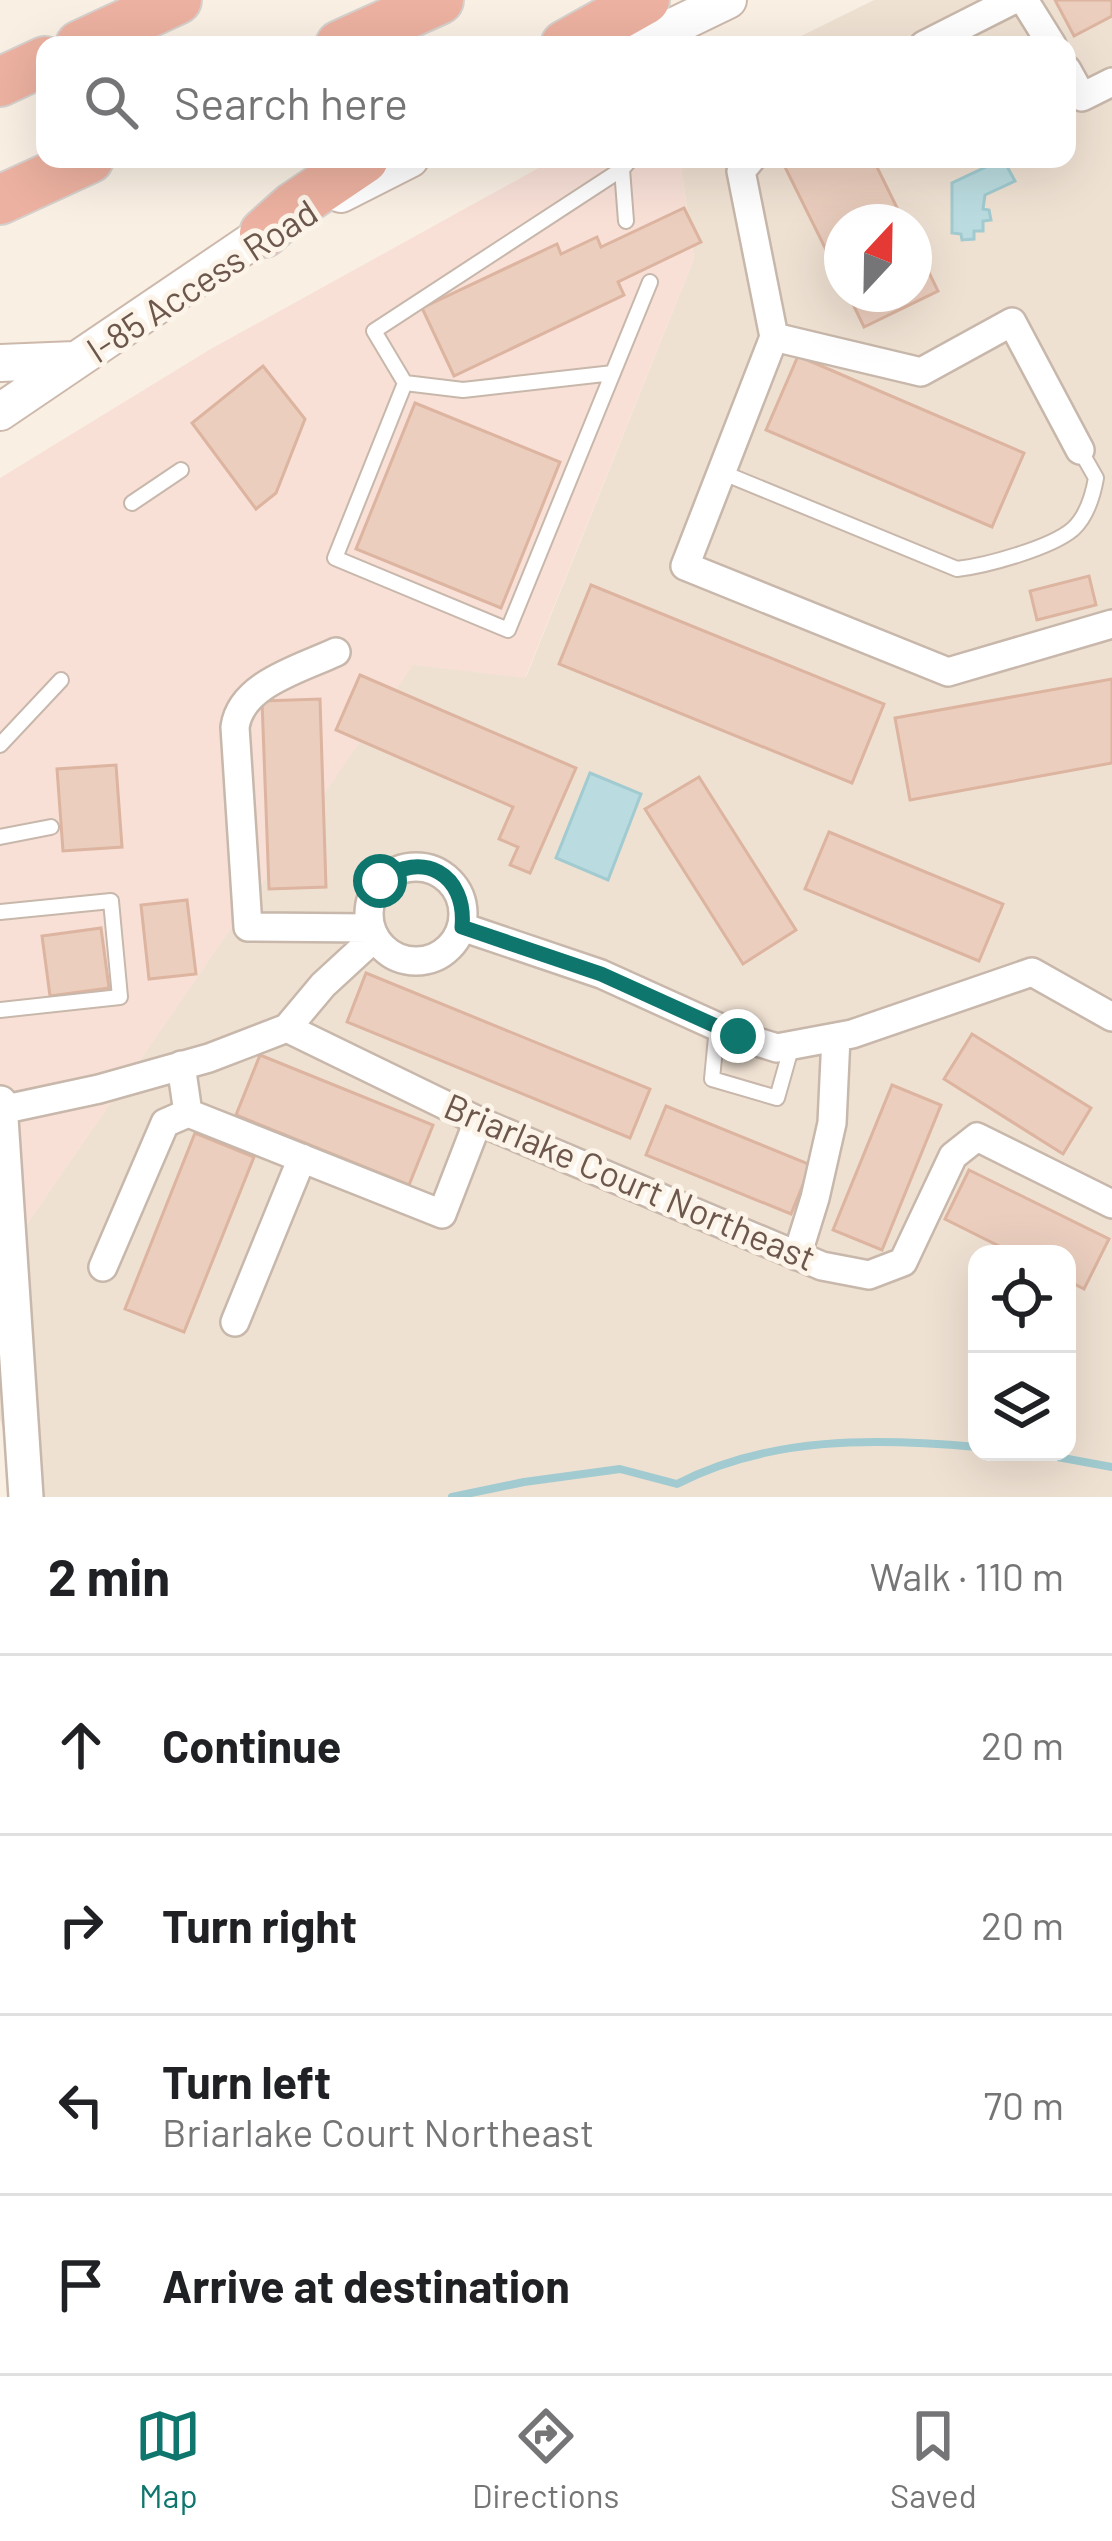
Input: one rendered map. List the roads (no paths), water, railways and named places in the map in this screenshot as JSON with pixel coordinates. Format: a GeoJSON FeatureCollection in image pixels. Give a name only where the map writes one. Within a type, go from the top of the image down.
{"type":"FeatureCollection","features":[{"type":"Feature","properties":{"kind":"highway"},"geometry":{"type":"LineString","coordinates":[[99,36],[177,0]]}},
{"type":"Feature","properties":{"kind":"highway"},"geometry":{"type":"LineString","coordinates":[[360,36],[440,0]]}},
{"type":"Feature","properties":{"kind":"highway"},"geometry":{"type":"LineString","coordinates":[[607,36],[664,24]]}},
{"type":"Feature","properties":{"kind":"highway"},"geometry":{"type":"LineString","coordinates":[[0,82],[36,65]]}},
{"type":"Feature","properties":{"kind":"highway"},"geometry":{"type":"LineString","coordinates":[[0,200],[69,168]]}},
{"type":"Feature","properties":{"kind":"highway"},"geometry":{"type":"LineString","coordinates":[[264,233],[292,207],[350,168]]}},
{"type":"Feature","properties":{"kind":"main road"},"geometry":{"type":"LineString","coordinates":[[664,24],[728,0]]}},
{"type":"Feature","properties":{"kind":"main road","name":"I-85 Access Road"},"geometry":{"type":"LineString","coordinates":[[0,412],[264,233],[392,168]]}},
{"type":"Feature","properties":{"kind":"main road"},"geometry":{"type":"LineString","coordinates":[[0,363],[79,360]]}},
{"type":"Feature","properties":{"kind":"street"},"geometry":{"type":"LineString","coordinates":[[942,36],[1013,0]]}},
{"type":"Feature","properties":{"kind":"street"},"geometry":{"type":"LineString","coordinates":[[1024,0],[1046,36]]}},
{"type":"Feature","properties":{"kind":"street"},"geometry":{"type":"LineString","coordinates":[[1076,86],[1082,97],[1112,82]]}},
{"type":"Feature","properties":{"kind":"street"},"geometry":{"type":"LineString","coordinates":[[744,168],[774,337],[685,566],[948,673],[1112,624]]}},
{"type":"Feature","properties":{"kind":"street"},"geometry":{"type":"LineString","coordinates":[[774,337],[921,372],[1012,322],[1080,450]]}},
{"type":"Feature","properties":{"kind":"street"},"geometry":{"type":"LineString","coordinates":[[26,1497],[6,1326],[0,1107],[99,1089],[287,1028],[372,933],[372,894],[380,881],[407,867],[437,871],[451,881],[460,895],[462,927],[454,941],[429,960],[398,958],[372,933],[248,927],[235,727],[238,709],[251,694],[336,652]]}},
{"type":"Feature","properties":{"kind":"street"},"geometry":{"type":"LineString","coordinates":[[462,927],[601,974],[717,1027],[777,1048],[836,1037],[1032,972],[1112,1017]]}},
{"type":"Feature","properties":{"kind":"street","name":"Briarlake Court Northeast"},"geometry":{"type":"LineString","coordinates":[[287,1028],[478,1121],[822,1266],[868,1275],[904,1262],[953,1156],[977,1137],[1112,1204]]}},
{"type":"Feature","properties":{"kind":"street"},"geometry":{"type":"LineString","coordinates":[[797,1256],[832,1124],[836,1037]]}},
{"type":"Feature","properties":{"kind":"street"},"geometry":{"type":"LineString","coordinates":[[181,1065],[188,1113]]}},
{"type":"Feature","properties":{"kind":"street"},"geometry":{"type":"LineString","coordinates":[[103,1267],[165,1124],[188,1113],[442,1214],[478,1121]]}},
{"type":"Feature","properties":{"kind":"street"},"geometry":{"type":"LineString","coordinates":[[235,1322],[302,1158]]}},
{"type":"Feature","properties":{"kind":"lane"},"geometry":{"type":"LineString","coordinates":[[405,382],[374,331],[621,168]]}},
{"type":"Feature","properties":{"kind":"lane"},"geometry":{"type":"LineString","coordinates":[[626,221],[627,168]]}},
{"type":"Feature","properties":{"kind":"lane"},"geometry":{"type":"LineString","coordinates":[[405,382],[334,558],[508,630],[650,282]]}},
{"type":"Feature","properties":{"kind":"lane"},"geometry":{"type":"LineString","coordinates":[[405,382],[463,390],[613,373]]}},
{"type":"Feature","properties":{"kind":"lane"},"geometry":{"type":"LineString","coordinates":[[722,472],[957,569],[1053,540],[1074,528],[1093,496],[1096,478],[1080,450]]}},
{"type":"Feature","properties":{"kind":"lane"},"geometry":{"type":"LineString","coordinates":[[132,503],[182,470]]}},
{"type":"Feature","properties":{"kind":"lane"},"geometry":{"type":"LineString","coordinates":[[0,746],[61,680]]}},
{"type":"Feature","properties":{"kind":"lane"},"geometry":{"type":"LineString","coordinates":[[0,838],[51,827]]}},
{"type":"Feature","properties":{"kind":"lane"},"geometry":{"type":"LineString","coordinates":[[0,912],[111,901],[121,997],[0,1010]]}},
{"type":"Feature","properties":{"kind":"lane"},"geometry":{"type":"LineString","coordinates":[[717,1027],[712,1079],[777,1098],[792,1046]]}},
{"type":"Feature","properties":{"kind":"water"},"geometry":{"type":"Polygon","coordinates":[[[984,168],[1008,168],[1015,181],[985,195],[983,209],[989,210],[991,220],[983,221],[983,231],[974,231],[974,239],[962,240],[961,234],[952,233],[952,183],[984,168]]]}},
{"type":"Feature","properties":{"kind":"water"},"geometry":{"type":"Polygon","coordinates":[[[590,773],[641,794],[608,880],[556,858],[590,773]]]}},
{"type":"Feature","properties":{"kind":"waterway"},"geometry":{"type":"LineString","coordinates":[[452,1497],[620,1469],[677,1484],[748,1457],[824,1444],[968,1446]]}},
{"type":"Feature","properties":{"kind":"waterway"},"geometry":{"type":"LineString","coordinates":[[1076,1460],[1112,1467]]}}]}
